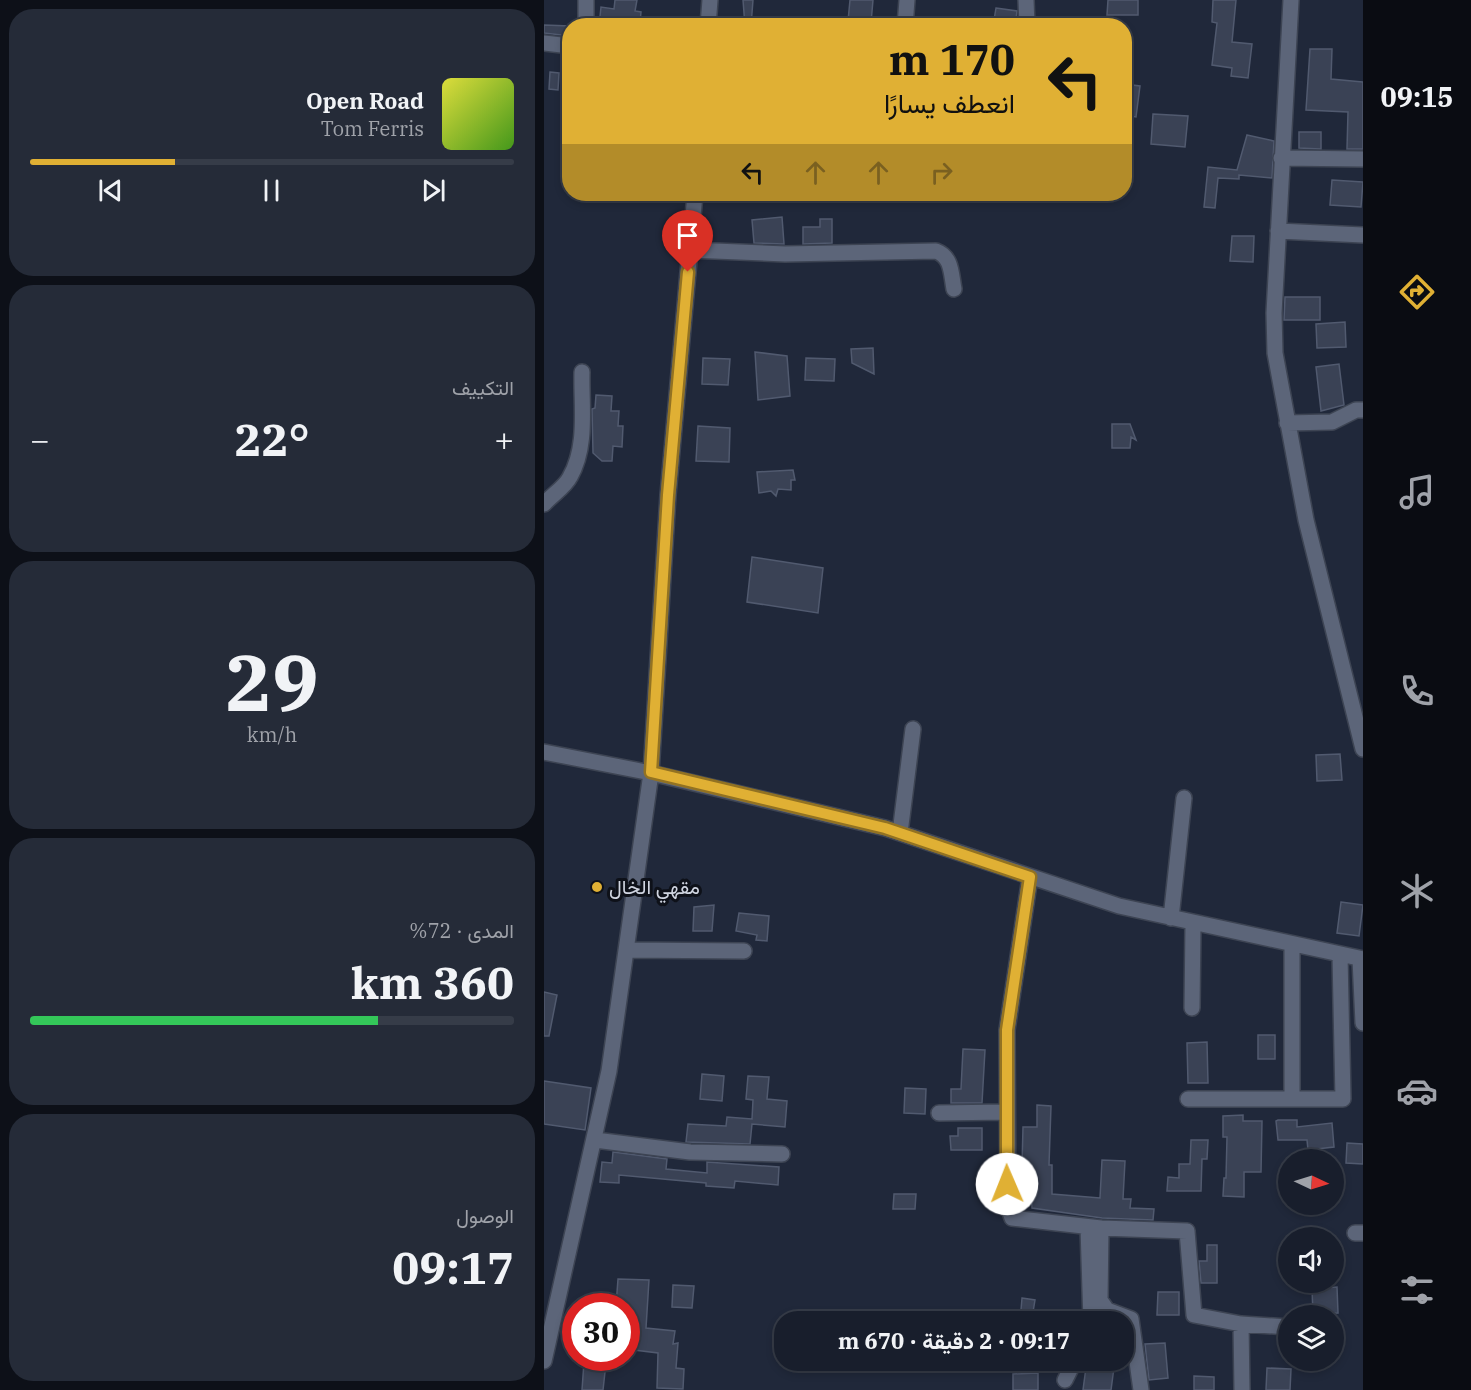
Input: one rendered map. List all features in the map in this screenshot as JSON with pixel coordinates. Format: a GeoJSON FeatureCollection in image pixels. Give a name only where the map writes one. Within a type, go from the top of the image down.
{"type":"FeatureCollection","features":[{"type":"Feature","properties":{"kind":"street"},"geometry":{"type":"LineString","coordinates":[[586,0],[586,18]]}},
{"type":"Feature","properties":{"kind":"street"},"geometry":{"type":"LineString","coordinates":[[709,18],[710,0]]}},
{"type":"Feature","properties":{"kind":"street"},"geometry":{"type":"LineString","coordinates":[[906,18],[907,0]]}},
{"type":"Feature","properties":{"kind":"street"},"geometry":{"type":"LineString","coordinates":[[1026,0],[1027,18]]}},
{"type":"Feature","properties":{"kind":"street"},"geometry":{"type":"LineString","coordinates":[[1291,0],[1274,313],[1276,353],[1306,520],[1363,749]]}},
{"type":"Feature","properties":{"kind":"street"},"geometry":{"type":"LineString","coordinates":[[544,43],[562,45]]}},
{"type":"Feature","properties":{"kind":"street"},"geometry":{"type":"LineString","coordinates":[[1281,158],[1363,159]]}},
{"type":"Feature","properties":{"kind":"street"},"geometry":{"type":"LineString","coordinates":[[544,1361],[595,1140],[619,1014],[651,772],[668,495],[694,201]]}},
{"type":"Feature","properties":{"kind":"street"},"geometry":{"type":"LineString","coordinates":[[1278,231],[1363,235]]}},
{"type":"Feature","properties":{"kind":"street"},"geometry":{"type":"LineString","coordinates":[[691,250],[785,254],[936,251],[944,254],[949,261],[954,289]]}},
{"type":"Feature","properties":{"kind":"street"},"geometry":{"type":"LineString","coordinates":[[544,504],[570,479],[578,456],[582,436],[582,372]]}},
{"type":"Feature","properties":{"kind":"street"},"geometry":{"type":"LineString","coordinates":[[1287,423],[1332,422],[1356,410],[1363,410]]}},
{"type":"Feature","properties":{"kind":"street"},"geometry":{"type":"LineString","coordinates":[[900,833],[913,729]]}},
{"type":"Feature","properties":{"kind":"street"},"geometry":{"type":"LineString","coordinates":[[544,752],[651,772],[900,833],[1119,906],[1361,959],[1363,1023]]}},
{"type":"Feature","properties":{"kind":"street"},"geometry":{"type":"LineString","coordinates":[[1171,918],[1184,798]]}},
{"type":"Feature","properties":{"kind":"street"},"geometry":{"type":"LineString","coordinates":[[1030,877],[1007,1030],[1005,1112],[1008,1207],[1012,1218],[1094,1228],[1187,1231],[1194,1316],[1241,1324],[1278,1326]]}},
{"type":"Feature","properties":{"kind":"street"},"geometry":{"type":"LineString","coordinates":[[1192,1008],[1193,924]]}},
{"type":"Feature","properties":{"kind":"street"},"geometry":{"type":"LineString","coordinates":[[1292,945],[1292,1098]]}},
{"type":"Feature","properties":{"kind":"street"},"geometry":{"type":"LineString","coordinates":[[627,950],[744,951]]}},
{"type":"Feature","properties":{"kind":"street"},"geometry":{"type":"LineString","coordinates":[[1188,1100],[1292,1098],[1342,1100],[1344,1097],[1340,955]]}},
{"type":"Feature","properties":{"kind":"street"},"geometry":{"type":"LineString","coordinates":[[939,1113],[1005,1112]]}},
{"type":"Feature","properties":{"kind":"street"},"geometry":{"type":"LineString","coordinates":[[595,1140],[690,1152],[782,1154]]}},
{"type":"Feature","properties":{"kind":"street"},"geometry":{"type":"LineString","coordinates":[[1091,1311],[1094,1228]]}},
{"type":"Feature","properties":{"kind":"street"},"geometry":{"type":"LineString","coordinates":[[1094,1228],[1100,1300],[1107,1310],[1131,1319],[1141,1390]]}},
{"type":"Feature","properties":{"kind":"street"},"geometry":{"type":"LineString","coordinates":[[1241,1324],[1242,1390]]}},
{"type":"Feature","properties":{"kind":"street"},"geometry":{"type":"LineString","coordinates":[[1065,1380],[1070,1371]]}},
{"type":"Feature","properties":{"kind":"building"},"geometry":{"type":"Polygon","coordinates":[[[615,0],[637,0],[635,11],[641,12],[640,18],[600,18],[601,7],[614,9],[615,0]]]}},
{"type":"Feature","properties":{"kind":"building"},"geometry":{"type":"Polygon","coordinates":[[[743,0],[753,0],[752,18],[744,18],[743,0]]]}},
{"type":"Feature","properties":{"kind":"building"},"geometry":{"type":"Polygon","coordinates":[[[850,0],[873,0],[871,18],[848,18],[850,0]]]}},
{"type":"Feature","properties":{"kind":"building"},"geometry":{"type":"Polygon","coordinates":[[[1108,0],[1138,0],[1138,15],[1107,15],[1108,0]]]}},
{"type":"Feature","properties":{"kind":"building"},"geometry":{"type":"Polygon","coordinates":[[[1213,0],[1236,0],[1232,42],[1252,44],[1248,78],[1231,76],[1232,68],[1212,65],[1217,23],[1212,22],[1213,0]]]}},
{"type":"Feature","properties":{"kind":"building"},"geometry":{"type":"Polygon","coordinates":[[[996,8],[1017,11],[1016,18],[994,18],[996,8]]]}},
{"type":"Feature","properties":{"kind":"building"},"geometry":{"type":"Polygon","coordinates":[[[544,25],[562,26],[562,35],[544,33],[544,25]]]}},
{"type":"Feature","properties":{"kind":"building"},"geometry":{"type":"Polygon","coordinates":[[[1310,49],[1332,49],[1331,79],[1363,82],[1363,149],[1347,149],[1348,112],[1306,110],[1310,49]]]}},
{"type":"Feature","properties":{"kind":"building"},"geometry":{"type":"Polygon","coordinates":[[[550,72],[559,73],[558,90],[549,89],[550,72]]]}},
{"type":"Feature","properties":{"kind":"building"},"geometry":{"type":"Polygon","coordinates":[[[1132,85],[1140,86],[1136,117],[1132,116],[1132,85]]]}},
{"type":"Feature","properties":{"kind":"building"},"geometry":{"type":"Polygon","coordinates":[[[1153,114],[1188,116],[1185,147],[1151,144],[1153,114]]]}},
{"type":"Feature","properties":{"kind":"building"},"geometry":{"type":"Polygon","coordinates":[[[1299,132],[1321,132],[1321,149],[1299,148],[1299,132]]]}},
{"type":"Feature","properties":{"kind":"building"},"geometry":{"type":"Polygon","coordinates":[[[1247,135],[1274,141],[1272,178],[1239,175],[1239,179],[1218,178],[1215,208],[1204,207],[1208,167],[1237,170],[1247,135]]]}},
{"type":"Feature","properties":{"kind":"building"},"geometry":{"type":"Polygon","coordinates":[[[1332,180],[1363,182],[1361,207],[1330,205],[1332,180]]]}},
{"type":"Feature","properties":{"kind":"building"},"geometry":{"type":"Polygon","coordinates":[[[782,217],[784,244],[754,243],[752,220],[782,217]]]}},
{"type":"Feature","properties":{"kind":"building"},"geometry":{"type":"Polygon","coordinates":[[[820,219],[832,219],[832,243],[803,244],[803,227],[820,227],[820,219]]]}},
{"type":"Feature","properties":{"kind":"building"},"geometry":{"type":"Polygon","coordinates":[[[1232,236],[1254,236],[1253,262],[1230,261],[1232,236]]]}},
{"type":"Feature","properties":{"kind":"building"},"geometry":{"type":"Polygon","coordinates":[[[1285,297],[1320,297],[1320,320],[1284,320],[1285,297]]]}},
{"type":"Feature","properties":{"kind":"building"},"geometry":{"type":"Polygon","coordinates":[[[1345,322],[1346,347],[1317,348],[1316,324],[1345,322]]]}},
{"type":"Feature","properties":{"kind":"building"},"geometry":{"type":"Polygon","coordinates":[[[873,348],[874,374],[852,363],[851,349],[873,348]]]}},
{"type":"Feature","properties":{"kind":"building"},"geometry":{"type":"Polygon","coordinates":[[[755,352],[787,356],[790,396],[758,400],[755,352]]]}},
{"type":"Feature","properties":{"kind":"building"},"geometry":{"type":"Polygon","coordinates":[[[703,358],[730,359],[728,385],[702,384],[703,358]]]}},
{"type":"Feature","properties":{"kind":"building"},"geometry":{"type":"Polygon","coordinates":[[[806,358],[835,359],[834,381],[805,380],[806,358]]]}},
{"type":"Feature","properties":{"kind":"building"},"geometry":{"type":"Polygon","coordinates":[[[1339,364],[1344,405],[1321,411],[1316,367],[1339,364]]]}},
{"type":"Feature","properties":{"kind":"building"},"geometry":{"type":"Polygon","coordinates":[[[596,395],[612,396],[611,411],[619,411],[618,426],[623,426],[622,447],[613,446],[612,461],[602,461],[593,453],[592,409],[595,408],[596,395]]]}},
{"type":"Feature","properties":{"kind":"building"},"geometry":{"type":"Polygon","coordinates":[[[1112,424],[1130,424],[1136,440],[1131,437],[1130,448],[1112,448],[1112,424]]]}},
{"type":"Feature","properties":{"kind":"building"},"geometry":{"type":"Polygon","coordinates":[[[698,426],[730,428],[729,462],[696,461],[698,426]]]}},
{"type":"Feature","properties":{"kind":"building"},"geometry":{"type":"Polygon","coordinates":[[[793,470],[795,480],[791,480],[791,490],[778,489],[776,496],[771,491],[759,493],[757,472],[793,470]]]}},
{"type":"Feature","properties":{"kind":"building"},"geometry":{"type":"Polygon","coordinates":[[[752,557],[823,568],[818,613],[747,602],[752,557]]]}},
{"type":"Feature","properties":{"kind":"building"},"geometry":{"type":"Polygon","coordinates":[[[1340,754],[1342,780],[1317,781],[1316,755],[1340,754]]]}},
{"type":"Feature","properties":{"kind":"building"},"geometry":{"type":"Polygon","coordinates":[[[1341,902],[1363,905],[1359,936],[1337,933],[1341,902]]]}},
{"type":"Feature","properties":{"kind":"building"},"geometry":{"type":"Polygon","coordinates":[[[714,905],[712,931],[693,931],[694,907],[714,905]]]}},
{"type":"Feature","properties":{"kind":"building"},"geometry":{"type":"Polygon","coordinates":[[[739,913],[769,916],[767,941],[756,940],[757,935],[736,931],[739,913]]]}},
{"type":"Feature","properties":{"kind":"building"},"geometry":{"type":"Polygon","coordinates":[[[544,992],[557,995],[549,1036],[544,1036],[544,992]]]}},
{"type":"Feature","properties":{"kind":"building"},"geometry":{"type":"Polygon","coordinates":[[[1258,1035],[1275,1035],[1275,1059],[1258,1059],[1258,1035]]]}},
{"type":"Feature","properties":{"kind":"building"},"geometry":{"type":"Polygon","coordinates":[[[1207,1042],[1208,1083],[1188,1083],[1187,1043],[1207,1042]]]}},
{"type":"Feature","properties":{"kind":"building"},"geometry":{"type":"Polygon","coordinates":[[[963,1049],[985,1050],[982,1103],[951,1103],[951,1089],[961,1089],[963,1049]]]}},
{"type":"Feature","properties":{"kind":"building"},"geometry":{"type":"Polygon","coordinates":[[[702,1074],[724,1076],[722,1101],[700,1099],[702,1074]]]}},
{"type":"Feature","properties":{"kind":"building"},"geometry":{"type":"Polygon","coordinates":[[[748,1076],[769,1077],[767,1099],[787,1101],[785,1127],[752,1124],[750,1144],[686,1142],[688,1124],[726,1126],[727,1117],[752,1119],[753,1100],[746,1099],[748,1076]]]}},
{"type":"Feature","properties":{"kind":"building"},"geometry":{"type":"Polygon","coordinates":[[[544,1081],[591,1088],[585,1130],[544,1124],[544,1081]]]}},
{"type":"Feature","properties":{"kind":"building"},"geometry":{"type":"Polygon","coordinates":[[[905,1088],[926,1089],[925,1114],[904,1113],[905,1088]]]}},
{"type":"Feature","properties":{"kind":"building"},"geometry":{"type":"Polygon","coordinates":[[[1037,1105],[1051,1106],[1049,1165],[1052,1165],[1052,1194],[1100,1198],[1102,1160],[1125,1161],[1123,1199],[1131,1199],[1130,1208],[1154,1209],[1153,1220],[1102,1218],[1032,1208],[1031,1190],[1019,1190],[1019,1165],[1022,1165],[1023,1127],[1037,1127],[1037,1105]]]}},
{"type":"Feature","properties":{"kind":"building"},"geometry":{"type":"Polygon","coordinates":[[[1243,1115],[1243,1121],[1262,1121],[1261,1172],[1244,1172],[1244,1197],[1223,1196],[1227,1137],[1223,1137],[1223,1116],[1243,1115]]]}},
{"type":"Feature","properties":{"kind":"building"},"geometry":{"type":"Polygon","coordinates":[[[1297,1120],[1297,1127],[1332,1123],[1334,1147],[1308,1149],[1307,1140],[1278,1140],[1276,1121],[1297,1120]]]}},
{"type":"Feature","properties":{"kind":"building"},"geometry":{"type":"Polygon","coordinates":[[[958,1128],[982,1128],[982,1150],[951,1150],[950,1136],[958,1136],[958,1128]]]}},
{"type":"Feature","properties":{"kind":"building"},"geometry":{"type":"Polygon","coordinates":[[[1191,1140],[1208,1140],[1207,1159],[1202,1159],[1201,1191],[1167,1191],[1168,1177],[1179,1178],[1179,1164],[1190,1164],[1191,1140]]]}},
{"type":"Feature","properties":{"kind":"building"},"geometry":{"type":"Polygon","coordinates":[[[1347,1143],[1363,1144],[1363,1164],[1346,1163],[1347,1143]]]}},
{"type":"Feature","properties":{"kind":"building"},"geometry":{"type":"Polygon","coordinates":[[[613,1152],[667,1159],[666,1169],[707,1173],[707,1162],[779,1167],[778,1185],[735,1181],[734,1188],[706,1186],[706,1183],[619,1175],[619,1183],[600,1182],[602,1162],[612,1163],[613,1152]]]}},
{"type":"Feature","properties":{"kind":"building"},"geometry":{"type":"Polygon","coordinates":[[[894,1194],[916,1194],[915,1209],[893,1209],[894,1194]]]}},
{"type":"Feature","properties":{"kind":"building"},"geometry":{"type":"Polygon","coordinates":[[[1207,1245],[1217,1245],[1217,1283],[1201,1283],[1199,1261],[1207,1261],[1207,1245]]]}},
{"type":"Feature","properties":{"kind":"building"},"geometry":{"type":"Polygon","coordinates":[[[618,1279],[649,1280],[646,1328],[675,1331],[673,1344],[678,1343],[676,1368],[684,1369],[683,1389],[657,1388],[658,1353],[640,1351],[640,1293],[617,1293],[618,1279]]]}},
{"type":"Feature","properties":{"kind":"building"},"geometry":{"type":"Polygon","coordinates":[[[673,1285],[694,1286],[692,1308],[672,1307],[673,1285]]]}},
{"type":"Feature","properties":{"kind":"building"},"geometry":{"type":"Polygon","coordinates":[[[1158,1292],[1179,1292],[1179,1315],[1157,1315],[1158,1292]]]}},
{"type":"Feature","properties":{"kind":"building"},"geometry":{"type":"Polygon","coordinates":[[[1312,1293],[1337,1293],[1338,1305],[1313,1305],[1312,1293]]]}},
{"type":"Feature","properties":{"kind":"building"},"geometry":{"type":"Polygon","coordinates":[[[1022,1298],[1035,1300],[1033,1311],[1021,1310],[1022,1298]]]}},
{"type":"Feature","properties":{"kind":"building"},"geometry":{"type":"Polygon","coordinates":[[[1165,1343],[1168,1378],[1149,1380],[1145,1344],[1165,1343]]]}},
{"type":"Feature","properties":{"kind":"building"},"geometry":{"type":"Polygon","coordinates":[[[1267,1368],[1291,1371],[1290,1390],[1266,1390],[1267,1368]]]}},
{"type":"Feature","properties":{"kind":"building"},"geometry":{"type":"Polygon","coordinates":[[[583,1371],[605,1371],[603,1390],[582,1390],[583,1371]]]}},
{"type":"Feature","properties":{"kind":"building"},"geometry":{"type":"Polygon","coordinates":[[[1086,1371],[1114,1371],[1111,1390],[1083,1390],[1086,1371]]]}},
{"type":"Feature","properties":{"kind":"building"},"geometry":{"type":"Polygon","coordinates":[[[1038,1373],[1038,1390],[1013,1390],[1013,1374],[1038,1373]]]}},
{"type":"Feature","properties":{"kind":"building"},"geometry":{"type":"Polygon","coordinates":[[[1194,1376],[1214,1377],[1214,1390],[1194,1390],[1194,1376]]]}},
{"type":"Feature","properties":{"kind":"place","name":"مقهي الخال"},"geometry":{"type":"Point","coordinates":[597,887]}},
{"type":"Feature","properties":{"kind":"route"},"geometry":{"type":"LineString","coordinates":[[688,272],[668,495],[651,772],[885,828],[1030,877],[1007,1030],[1005,1112],[1007,1184]]}}]}
